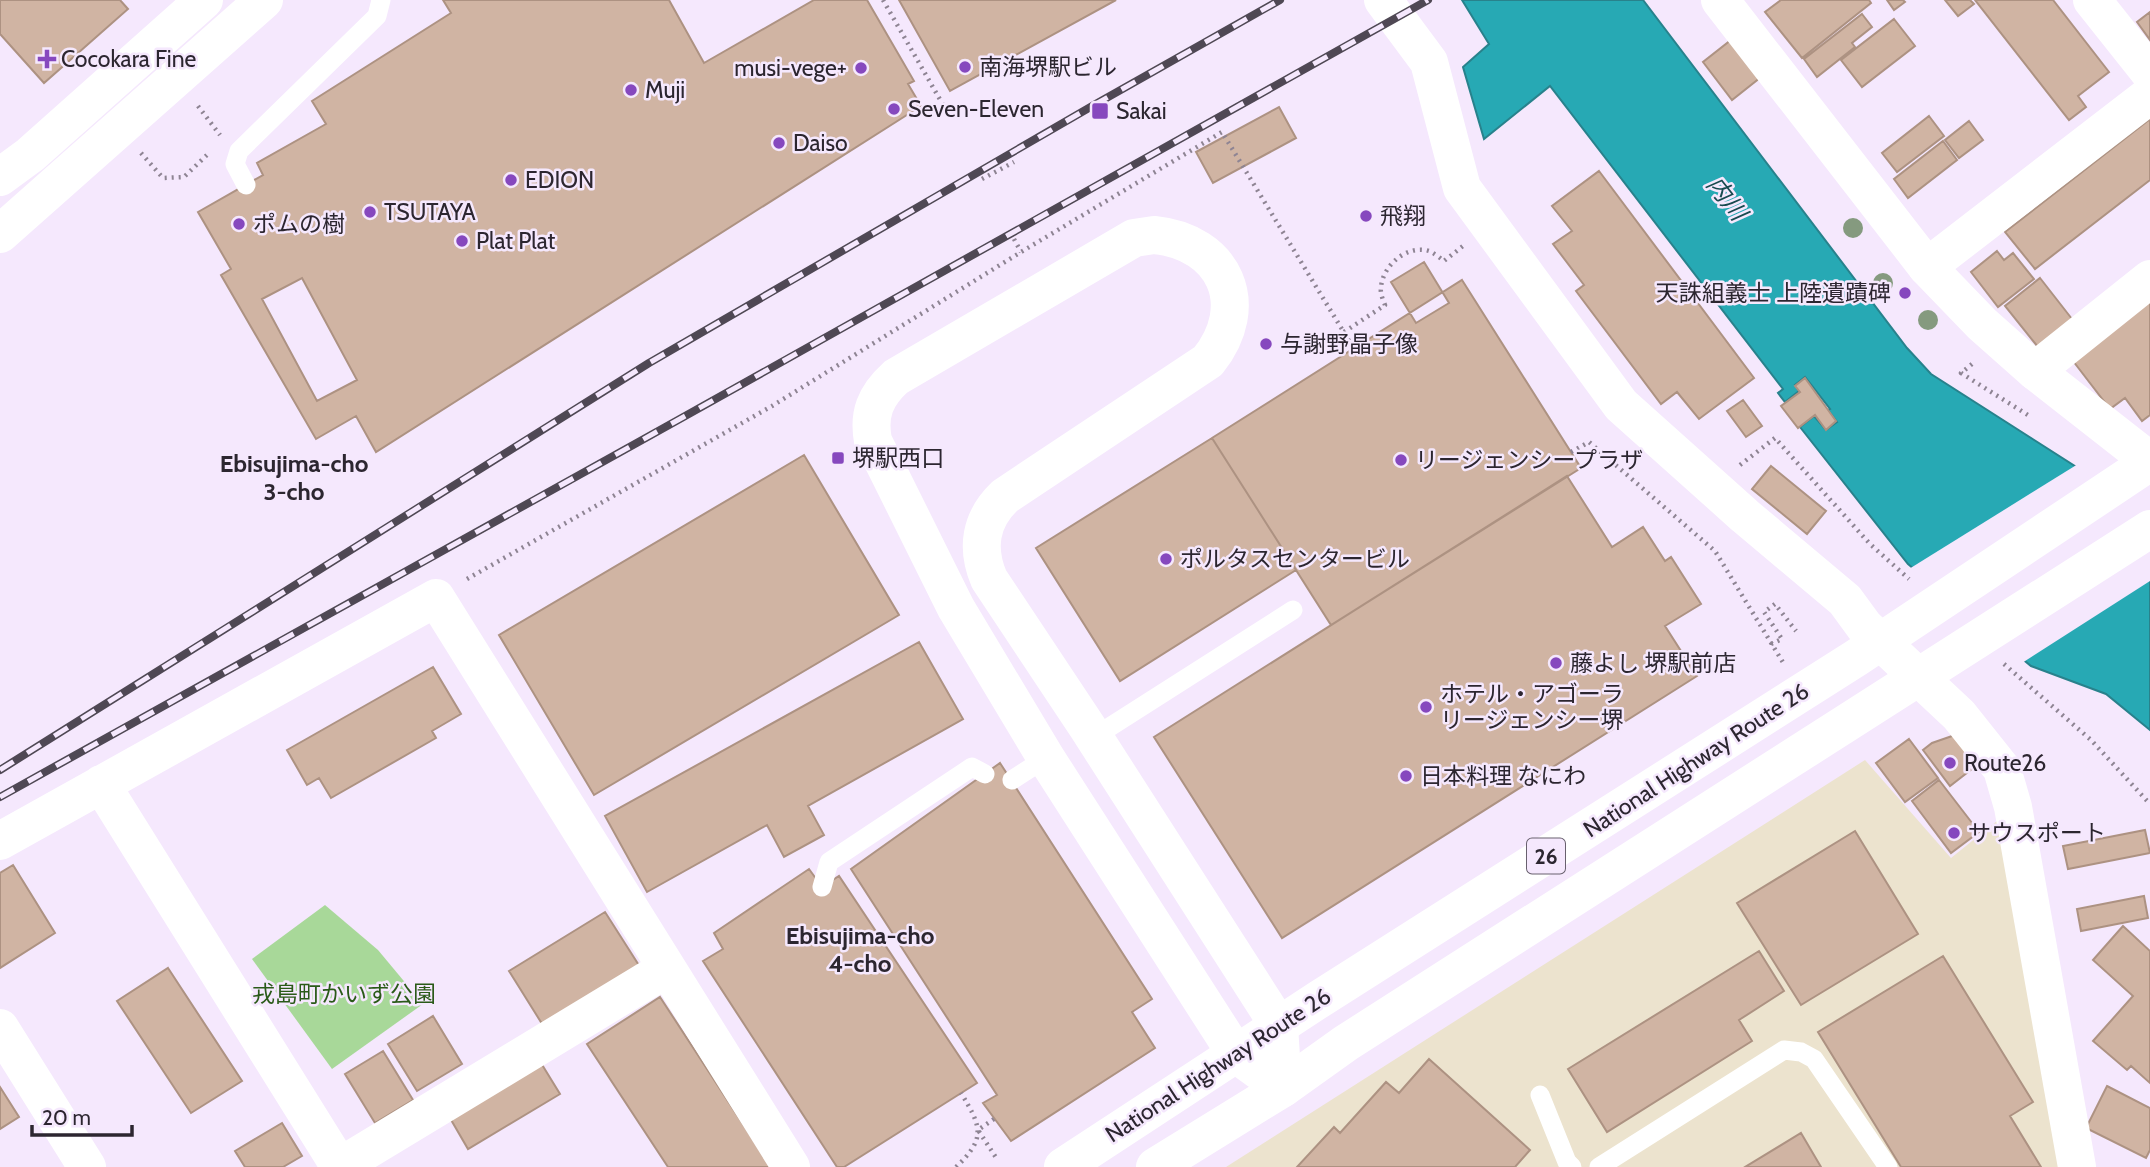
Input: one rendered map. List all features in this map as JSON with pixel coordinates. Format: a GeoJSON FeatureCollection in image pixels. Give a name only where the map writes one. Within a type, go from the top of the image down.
{"type":"FeatureCollection","features":[{"type":"Feature","properties":{"kind":"main road"},"geometry":{"type":"LineString","coordinates":[[0,177],[30,155],[204,0]]}},
{"type":"Feature","properties":{"kind":"main road"},"geometry":{"type":"LineString","coordinates":[[0,234],[264,0]]}},
{"type":"Feature","properties":{"kind":"main road"},"geometry":{"type":"LineString","coordinates":[[1384,0],[1429,62],[1462,188],[1621,405],[1745,516],[1845,600],[1864,626],[1959,715],[2002,769],[2013,807],[2077,1167]]}},
{"type":"Feature","properties":{"kind":"main road"},"geometry":{"type":"LineString","coordinates":[[1720,0],[1927,267],[1982,324],[2035,371],[2150,462]]}},
{"type":"Feature","properties":{"kind":"main road"},"geometry":{"type":"LineString","coordinates":[[2092,0],[2150,74]]}},
{"type":"Feature","properties":{"kind":"main road"},"geometry":{"type":"LineString","coordinates":[[1927,267],[2150,94]]}},
{"type":"Feature","properties":{"kind":"main road"},"geometry":{"type":"LineString","coordinates":[[1154,235],[1174,237],[1192,244],[1208,256],[1220,271],[1227,289],[1230,309],[1228,328],[1220,346],[1208,361],[1005,496],[989,516],[981,541],[981,554],[989,579],[1279,1026],[1283,1088],[1236,1054],[1046,758],[956,608],[877,453],[871,430],[873,407],[886,386],[896,377],[1134,238],[1154,235]]}},
{"type":"Feature","properties":{"kind":"main road"},"geometry":{"type":"LineString","coordinates":[[2035,371],[2150,279]]}},
{"type":"Feature","properties":{"kind":"main road","name":"National Highway Route 26"},"geometry":{"type":"LineString","coordinates":[[1063,1167],[1856,658],[2150,462]]}},
{"type":"Feature","properties":{"kind":"main road","name":"26"},"geometry":{"type":"LineString","coordinates":[[1155,1167],[1283,1088],[1346,1043],[2150,529]]}},
{"type":"Feature","properties":{"kind":"main road"},"geometry":{"type":"LineString","coordinates":[[0,841],[436,597],[791,1167]]}},
{"type":"Feature","properties":{"kind":"main road"},"geometry":{"type":"LineString","coordinates":[[101,784],[340,1167],[666,969]]}},
{"type":"Feature","properties":{"kind":"main road"},"geometry":{"type":"LineString","coordinates":[[0,1028],[87,1167]]}},
{"type":"Feature","properties":{"kind":"lane"},"geometry":{"type":"LineString","coordinates":[[246,185],[234,164],[239,151],[377,16],[381,0]]}},
{"type":"Feature","properties":{"kind":"lane"},"geometry":{"type":"LineString","coordinates":[[1094,737],[1293,610]]}},
{"type":"Feature","properties":{"kind":"lane"},"geometry":{"type":"LineString","coordinates":[[1012,780],[1046,758]]}},
{"type":"Feature","properties":{"kind":"lane"},"geometry":{"type":"LineString","coordinates":[[822,887],[829,862],[972,767],[985,774]]}},
{"type":"Feature","properties":{"kind":"lane"},"geometry":{"type":"LineString","coordinates":[[1599,1167],[1784,1050],[1801,1052],[1814,1059],[1888,1167]]}},
{"type":"Feature","properties":{"kind":"lane"},"geometry":{"type":"LineString","coordinates":[[1540,1095],[1567,1165]]}},
{"type":"Feature","properties":{"kind":"path"},"geometry":{"type":"LineString","coordinates":[[883,0],[946,110]]}},
{"type":"Feature","properties":{"kind":"path"},"geometry":{"type":"LineString","coordinates":[[139,150],[163,178],[184,177],[226,140],[193,100]]}},
{"type":"Feature","properties":{"kind":"path"},"geometry":{"type":"LineString","coordinates":[[436,597],[772,406],[1222,132],[1354,349]]}},
{"type":"Feature","properties":{"kind":"path"},"geometry":{"type":"LineString","coordinates":[[982,179],[1014,162]]}},
{"type":"Feature","properties":{"kind":"path"},"geometry":{"type":"LineString","coordinates":[[1014,239],[1021,252]]}},
{"type":"Feature","properties":{"kind":"path"},"geometry":{"type":"LineString","coordinates":[[1344,332],[1385,305],[1380,289],[1385,272],[1400,256],[1418,250],[1430,252],[1444,261],[1468,242]]}},
{"type":"Feature","properties":{"kind":"path"},"geometry":{"type":"LineString","coordinates":[[1571,452],[1589,442],[1716,551],[1785,665]]}},
{"type":"Feature","properties":{"kind":"path"},"geometry":{"type":"LineString","coordinates":[[1771,644],[1782,639],[1764,612],[1775,604],[1796,631]]}},
{"type":"Feature","properties":{"kind":"path"},"geometry":{"type":"LineString","coordinates":[[956,1167],[969,1155],[976,1142],[978,1130],[978,1120],[961,1093]]}},
{"type":"Feature","properties":{"kind":"path"},"geometry":{"type":"LineString","coordinates":[[978,1130],[994,1119]]}},
{"type":"Feature","properties":{"kind":"path"},"geometry":{"type":"LineString","coordinates":[[978,1130],[998,1159]]}},
{"type":"Feature","properties":{"kind":"shaded area"},"geometry":{"type":"Polygon","coordinates":[[[1865,760],[1951,858],[1997,821],[2060,1167],[1226,1167],[1865,760]]]}},
{"type":"Feature","properties":{"kind":"green space","name":"戎島町かいず公園"},"geometry":{"type":"Polygon","coordinates":[[[325,905],[378,950],[423,1004],[332,1069],[252,959],[325,905]]]}},
{"type":"Feature","properties":{"kind":"water","name":"内川"},"geometry":{"type":"Polygon","coordinates":[[[1462,0],[1643,0],[1907,348],[1931,374],[2150,514],[2150,730],[2106,694],[2031,666],[1908,564],[1800,427],[1814,416],[1826,430],[1837,422],[1828,410],[1830,409],[1805,377],[1795,385],[1799,391],[1785,402],[1778,393],[1783,389],[1550,86],[1484,139],[1463,67],[1489,44],[1462,0]]]}},
{"type":"Feature","properties":{"kind":"pier"},"geometry":{"type":"Polygon","coordinates":[[[2078,464],[2150,510],[2150,581],[2022,663],[1909,569],[2078,464]]]}},
{"type":"Feature","properties":{"kind":"building","name":"Cocokara Fine"},"geometry":{"type":"Polygon","coordinates":[[[0,0],[120,0],[128,9],[44,83],[0,34],[0,0]]]}},
{"type":"Feature","properties":{"kind":"building","name":"Plat Plat"},"geometry":{"type":"Polygon","coordinates":[[[443,0],[669,0],[704,63],[814,0],[867,0],[914,81],[908,84],[921,106],[376,452],[356,416],[316,439],[221,275],[231,269],[198,212],[263,175],[257,163],[326,124],[312,101],[451,13],[443,0]],[[302,278],[262,299],[317,401],[357,380],[302,278]]]}},
{"type":"Feature","properties":{"kind":"building","name":"南海堺駅ビル"},"geometry":{"type":"Polygon","coordinates":[[[899,0],[1116,0],[950,91],[899,0]]]}},
{"type":"Feature","properties":{"kind":"building"},"geometry":{"type":"Polygon","coordinates":[[[1781,0],[1869,0],[1871,3],[1802,58],[1765,12],[1781,0]]]}},
{"type":"Feature","properties":{"kind":"building"},"geometry":{"type":"Polygon","coordinates":[[[1887,0],[1903,0],[1905,2],[1894,10],[1887,0]]]}},
{"type":"Feature","properties":{"kind":"building"},"geometry":{"type":"Polygon","coordinates":[[[1945,0],[1970,0],[1974,4],[1958,16],[1945,0]]]}},
{"type":"Feature","properties":{"kind":"building"},"geometry":{"type":"Polygon","coordinates":[[[1975,0],[2053,0],[2109,72],[2078,96],[2086,107],[2069,120],[1975,0]]]}},
{"type":"Feature","properties":{"kind":"building"},"geometry":{"type":"Polygon","coordinates":[[[2150,12],[2150,40],[2137,22],[2150,12]]]}},
{"type":"Feature","properties":{"kind":"building"},"geometry":{"type":"Polygon","coordinates":[[[1862,14],[1872,27],[1852,43],[1855,47],[1817,77],[1804,59],[1862,14]]]}},
{"type":"Feature","properties":{"kind":"building"},"geometry":{"type":"Polygon","coordinates":[[[1894,19],[1915,46],[1862,87],[1841,60],[1894,19]]]}},
{"type":"Feature","properties":{"kind":"building"},"geometry":{"type":"Polygon","coordinates":[[[1731,40],[1761,77],[1732,100],[1703,62],[1731,40]]]}},
{"type":"Feature","properties":{"kind":"building"},"geometry":{"type":"Polygon","coordinates":[[[1279,107],[1296,138],[1213,183],[1196,152],[1279,107]]]}},
{"type":"Feature","properties":{"kind":"building"},"geometry":{"type":"Polygon","coordinates":[[[1929,116],[1944,136],[1897,172],[1882,153],[1929,116]]]}},
{"type":"Feature","properties":{"kind":"building"},"geometry":{"type":"Polygon","coordinates":[[[2150,119],[2150,180],[2035,269],[2005,232],[2150,119]]]}},
{"type":"Feature","properties":{"kind":"building"},"geometry":{"type":"Polygon","coordinates":[[[1969,121],[1983,140],[1959,158],[1945,140],[1969,121]]]}},
{"type":"Feature","properties":{"kind":"building"},"geometry":{"type":"Polygon","coordinates":[[[1943,141],[1957,160],[1908,198],[1894,179],[1943,141]]]}},
{"type":"Feature","properties":{"kind":"building"},"geometry":{"type":"Polygon","coordinates":[[[1599,171],[1754,378],[1699,419],[1677,392],[1661,404],[1576,291],[1584,285],[1553,244],[1572,231],[1552,206],[1599,171]]]}},
{"type":"Feature","properties":{"kind":"building"},"geometry":{"type":"Polygon","coordinates":[[[1997,251],[2004,260],[2013,253],[2034,279],[1998,307],[1971,272],[1997,251]]]}},
{"type":"Feature","properties":{"kind":"building"},"geometry":{"type":"Polygon","coordinates":[[[1424,262],[1449,303],[1416,323],[1391,282],[1424,262]]]}},
{"type":"Feature","properties":{"kind":"building"},"geometry":{"type":"Polygon","coordinates":[[[2040,278],[2072,319],[2038,347],[2005,306],[2040,278]]]}},
{"type":"Feature","properties":{"kind":"building","name":"リージェンシープラザ"},"geometry":{"type":"Polygon","coordinates":[[[1462,280],[1581,468],[1331,625],[1212,438],[1462,280]]]}},
{"type":"Feature","properties":{"kind":"building"},"geometry":{"type":"Polygon","coordinates":[[[2150,296],[2150,415],[2142,421],[2125,398],[2110,409],[2070,357],[2150,296]]]}},
{"type":"Feature","properties":{"kind":"building"},"geometry":{"type":"Polygon","coordinates":[[[1805,378],[1836,421],[1826,430],[1815,415],[1798,428],[1781,406],[1800,392],[1795,386],[1805,378]]]}},
{"type":"Feature","properties":{"kind":"building"},"geometry":{"type":"Polygon","coordinates":[[[1743,400],[1762,426],[1746,437],[1727,411],[1743,400]]]}},
{"type":"Feature","properties":{"kind":"building","name":"ポルタスセンタービル"},"geometry":{"type":"Polygon","coordinates":[[[1212,438],[1296,570],[1120,681],[1036,548],[1212,438]]]}},
{"type":"Feature","properties":{"kind":"building"},"geometry":{"type":"Polygon","coordinates":[[[804,455],[899,615],[594,795],[499,635],[804,455]]]}},
{"type":"Feature","properties":{"kind":"building"},"geometry":{"type":"Polygon","coordinates":[[[1771,466],[1826,511],[1807,534],[1752,489],[1771,466]]]}},
{"type":"Feature","properties":{"kind":"building","name":"ホテル・アゴーラ リージェンシー堺"},"geometry":{"type":"Polygon","coordinates":[[[1567,476],[1612,547],[1643,527],[1665,561],[1671,557],[1701,604],[1665,626],[1697,676],[1282,938],[1154,737],[1567,476]]]}},
{"type":"Feature","properties":{"kind":"building"},"geometry":{"type":"Polygon","coordinates":[[[919,642],[963,719],[808,806],[824,835],[784,857],[767,825],[647,892],[605,816],[919,642]]]}},
{"type":"Feature","properties":{"kind":"building"},"geometry":{"type":"Polygon","coordinates":[[[433,667],[461,714],[432,731],[436,738],[331,798],[319,778],[307,785],[287,750],[433,667]]]}},
{"type":"Feature","properties":{"kind":"building"},"geometry":{"type":"Polygon","coordinates":[[[1955,735],[1977,765],[1950,786],[1923,750],[1932,743],[1955,735]]]}},
{"type":"Feature","properties":{"kind":"building"},"geometry":{"type":"Polygon","coordinates":[[[1909,739],[1938,778],[1905,802],[1876,763],[1909,739]]]}},
{"type":"Feature","properties":{"kind":"building"},"geometry":{"type":"Polygon","coordinates":[[[1000,763],[1152,999],[1132,1012],[1155,1048],[1011,1141],[983,1103],[997,1095],[851,869],[1000,763]]]}},
{"type":"Feature","properties":{"kind":"building"},"geometry":{"type":"Polygon","coordinates":[[[1939,780],[1979,832],[1951,853],[1912,801],[1939,780]]]}},
{"type":"Feature","properties":{"kind":"building"},"geometry":{"type":"Polygon","coordinates":[[[2145,830],[2150,853],[2068,869],[2063,846],[2145,830]]]}},
{"type":"Feature","properties":{"kind":"building"},"geometry":{"type":"Polygon","coordinates":[[[1855,831],[1918,934],[1801,1005],[1737,903],[1855,831]]]}},
{"type":"Feature","properties":{"kind":"building"},"geometry":{"type":"Polygon","coordinates":[[[13,865],[55,933],[0,968],[0,873],[13,865]]]}},
{"type":"Feature","properties":{"kind":"building"},"geometry":{"type":"Polygon","coordinates":[[[809,869],[822,887],[839,876],[977,1083],[844,1167],[837,1167],[703,961],[723,949],[714,933],[809,869]]]}},
{"type":"Feature","properties":{"kind":"building"},"geometry":{"type":"Polygon","coordinates":[[[2144,896],[2148,918],[2081,931],[2077,909],[2144,896]]]}},
{"type":"Feature","properties":{"kind":"building"},"geometry":{"type":"Polygon","coordinates":[[[605,912],[640,967],[544,1027],[509,971],[605,912]]]}},
{"type":"Feature","properties":{"kind":"building"},"geometry":{"type":"Polygon","coordinates":[[[2123,926],[2150,951],[2150,1083],[2131,1066],[2127,1070],[2093,1041],[2133,996],[2093,960],[2123,926]]]}},
{"type":"Feature","properties":{"kind":"building"},"geometry":{"type":"Polygon","coordinates":[[[1759,951],[1784,991],[1739,1020],[1752,1041],[1607,1132],[1568,1069],[1759,951]]]}},
{"type":"Feature","properties":{"kind":"building"},"geometry":{"type":"Polygon","coordinates":[[[1943,956],[2033,1102],[2010,1116],[2041,1167],[1901,1167],[1818,1032],[1943,956]]]}},
{"type":"Feature","properties":{"kind":"building"},"geometry":{"type":"Polygon","coordinates":[[[168,968],[242,1081],[191,1113],[117,1001],[168,968]]]}},
{"type":"Feature","properties":{"kind":"building"},"geometry":{"type":"Polygon","coordinates":[[[660,997],[771,1167],[668,1167],[587,1044],[660,997]]]}},
{"type":"Feature","properties":{"kind":"building"},"geometry":{"type":"Polygon","coordinates":[[[433,1016],[462,1064],[417,1091],[388,1044],[433,1016]]]}},
{"type":"Feature","properties":{"kind":"building"},"geometry":{"type":"Polygon","coordinates":[[[383,1051],[413,1100],[375,1123],[345,1074],[383,1051]]]}},
{"type":"Feature","properties":{"kind":"building"},"geometry":{"type":"Polygon","coordinates":[[[1429,1059],[1530,1150],[1515,1167],[1297,1167],[1334,1127],[1340,1133],[1386,1082],[1399,1093],[1429,1059]]]}},
{"type":"Feature","properties":{"kind":"building"},"geometry":{"type":"Polygon","coordinates":[[[541,1063],[560,1094],[468,1149],[450,1118],[541,1063]]]}},
{"type":"Feature","properties":{"kind":"building"},"geometry":{"type":"Polygon","coordinates":[[[2107,1086],[2150,1108],[2150,1150],[2146,1158],[2086,1128],[2107,1086]]]}},
{"type":"Feature","properties":{"kind":"building"},"geometry":{"type":"Polygon","coordinates":[[[0,1087],[19,1117],[0,1129],[0,1087]]]}},
{"type":"Feature","properties":{"kind":"building"},"geometry":{"type":"Polygon","coordinates":[[[282,1123],[302,1156],[283,1167],[245,1167],[235,1151],[282,1123]]]}},
{"type":"Feature","properties":{"kind":"building"},"geometry":{"type":"Polygon","coordinates":[[[1801,1133],[1821,1167],[1745,1167],[1801,1133]]]}},
{"type":"Feature","properties":{"kind":"railway"},"geometry":{"type":"LineString","coordinates":[[0,770],[649,363],[1280,0]]}},
{"type":"Feature","properties":{"kind":"railway"},"geometry":{"type":"LineString","coordinates":[[0,797],[1428,0]]}},
{"type":"Feature","properties":{"kind":"place","name":"Cocokara Fine"},"geometry":{"type":"Point","coordinates":[47,59]}},
{"type":"Feature","properties":{"kind":"place","name":"南海堺駅ビル"},"geometry":{"type":"Point","coordinates":[965,67]}},
{"type":"Feature","properties":{"kind":"place","name":"musi-vege+"},"geometry":{"type":"Point","coordinates":[861,68]}},
{"type":"Feature","properties":{"kind":"place","name":"Muji"},"geometry":{"type":"Point","coordinates":[631,90]}},
{"type":"Feature","properties":{"kind":"place","name":"Seven-Eleven"},"geometry":{"type":"Point","coordinates":[894,109]}},
{"type":"Feature","properties":{"kind":"place","name":"Sakai"},"geometry":{"type":"Point","coordinates":[1100,111]}},
{"type":"Feature","properties":{"kind":"place","name":"Daiso"},"geometry":{"type":"Point","coordinates":[779,143]}},
{"type":"Feature","properties":{"kind":"place","name":"EDION"},"geometry":{"type":"Point","coordinates":[511,180]}},
{"type":"Feature","properties":{"kind":"place","name":"TSUTAYA"},"geometry":{"type":"Point","coordinates":[370,212]}},
{"type":"Feature","properties":{"kind":"place","name":"飛翔"},"geometry":{"type":"Point","coordinates":[1366,216]}},
{"type":"Feature","properties":{"kind":"place","name":"ポムの樹"},"geometry":{"type":"Point","coordinates":[239,224]}},
{"type":"Feature","properties":{"kind":"place","name":"Plat Plat"},"geometry":{"type":"Point","coordinates":[462,241]}},
{"type":"Feature","properties":{"kind":"place","name":"天誅組義士 上陸遺蹟碑"},"geometry":{"type":"Point","coordinates":[1905,293]}},
{"type":"Feature","properties":{"kind":"place","name":"与謝野晶子像"},"geometry":{"type":"Point","coordinates":[1266,344]}},
{"type":"Feature","properties":{"kind":"place","name":"堺駅西口"},"geometry":{"type":"Point","coordinates":[838,458]}},
{"type":"Feature","properties":{"kind":"place","name":"リージェンシープラザ"},"geometry":{"type":"Point","coordinates":[1401,460]}},
{"type":"Feature","properties":{"kind":"place","name":"ポルタスセンタービル"},"geometry":{"type":"Point","coordinates":[1166,559]}},
{"type":"Feature","properties":{"kind":"place","name":"藤よし 堺駅前店"},"geometry":{"type":"Point","coordinates":[1556,663]}},
{"type":"Feature","properties":{"kind":"place","name":"ホテル・アゴーラ リージェンシー堺"},"geometry":{"type":"Point","coordinates":[1426,707]}},
{"type":"Feature","properties":{"kind":"place","name":"Route26"},"geometry":{"type":"Point","coordinates":[1950,763]}},
{"type":"Feature","properties":{"kind":"place","name":"日本料理 なにわ"},"geometry":{"type":"Point","coordinates":[1406,776]}},
{"type":"Feature","properties":{"kind":"place","name":"サウスポート"},"geometry":{"type":"Point","coordinates":[1954,833]}},
{"type":"Feature","properties":{"kind":"district","name":"Ebisujima-cho 3-cho"},"geometry":{"type":"Point","coordinates":[294,477]}},
{"type":"Feature","properties":{"kind":"district","name":"Ebisujima-cho 4-cho"},"geometry":{"type":"Point","coordinates":[860,949]}}]}
